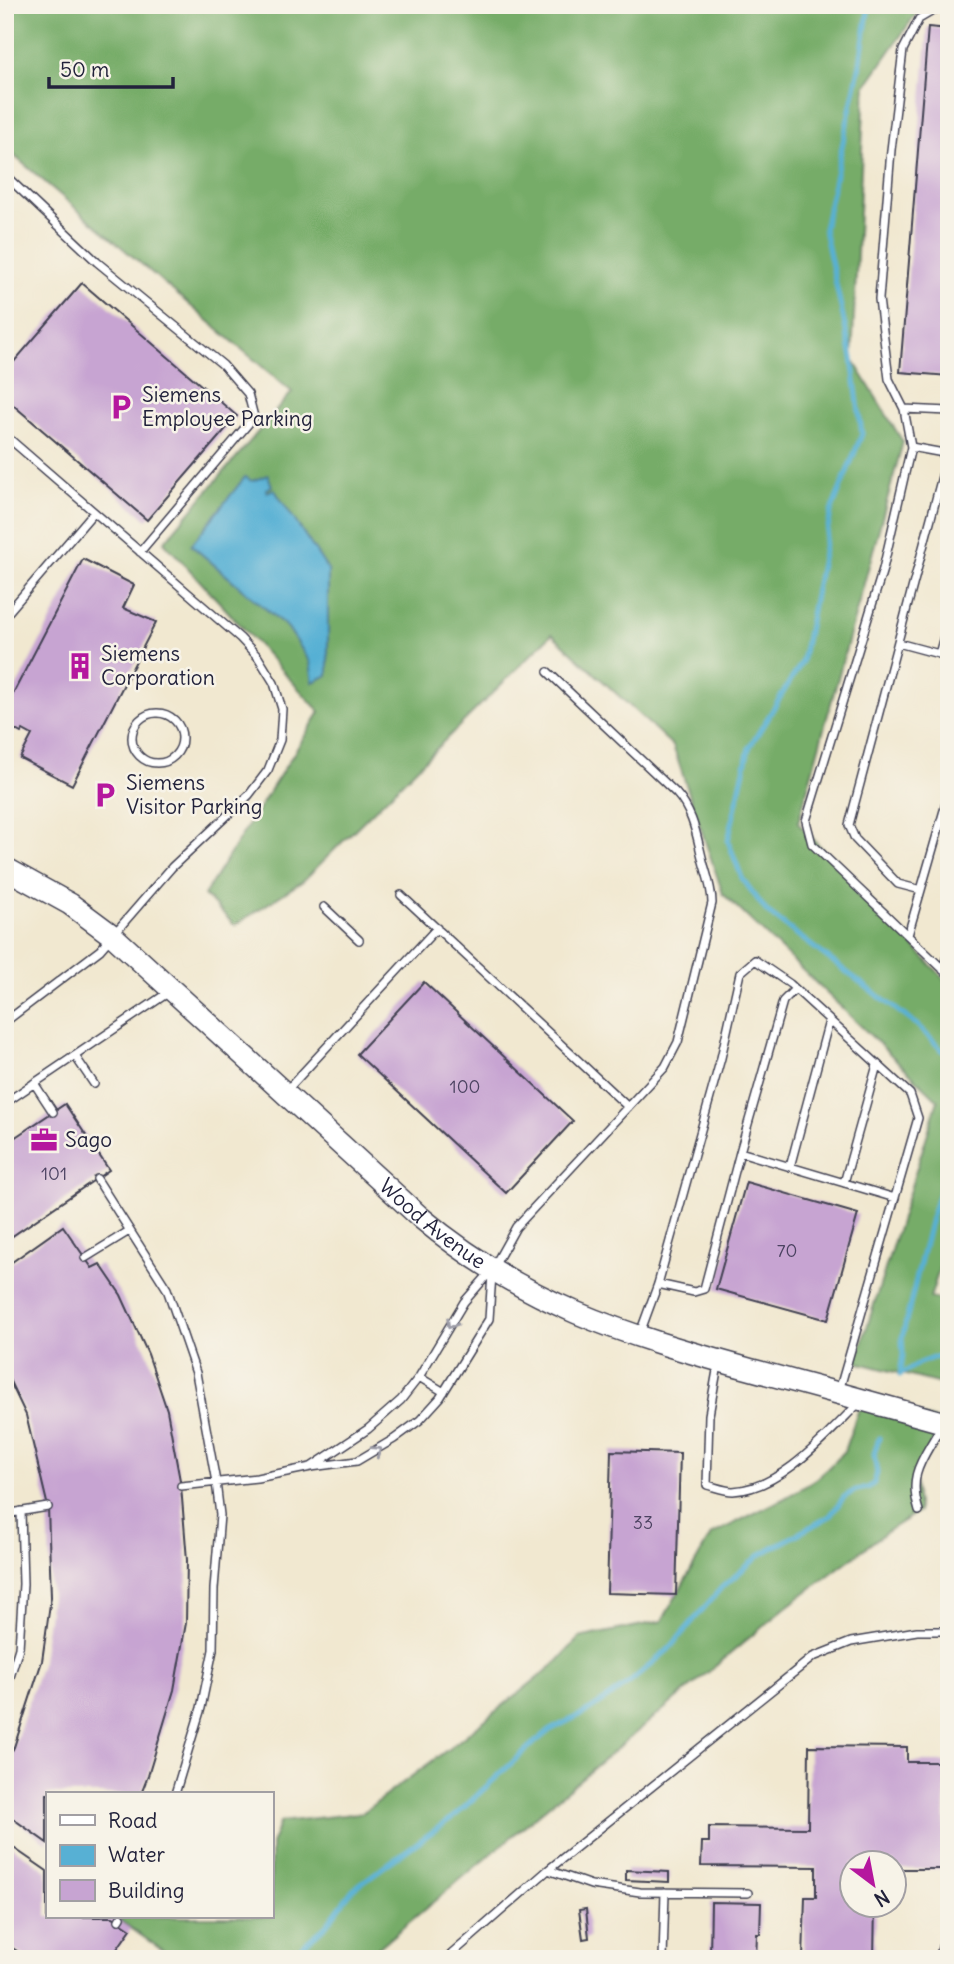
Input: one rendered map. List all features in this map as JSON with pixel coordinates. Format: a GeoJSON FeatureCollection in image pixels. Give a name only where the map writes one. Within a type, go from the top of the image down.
{"type":"FeatureCollection","features":[{"type":"Feature","properties":{"kind":"street","name":"Wood Avenue"},"geometry":{"type":"LineString","coordinates":[[5,868],[70,904],[113,936],[420,1217],[453,1244],[528,1292],[638,1337],[946,1423]]}},
{"type":"Feature","properties":{"kind":"lane"},"geometry":{"type":"LineString","coordinates":[[943,5],[919,19],[902,50],[879,299],[889,379],[904,409],[911,447],[883,569],[806,821],[812,844],[946,972]]}},
{"type":"Feature","properties":{"kind":"lane"},"geometry":{"type":"LineString","coordinates":[[5,175],[97,262],[223,365],[248,394],[254,417],[140,552]]}},
{"type":"Feature","properties":{"kind":"lane"},"geometry":{"type":"LineString","coordinates":[[904,409],[949,411]]}},
{"type":"Feature","properties":{"kind":"lane"},"geometry":{"type":"LineString","coordinates":[[5,435],[240,638],[258,657],[274,683],[282,709],[280,740],[268,770],[249,795],[172,867],[92,957],[5,1022]]}},
{"type":"Feature","properties":{"kind":"lane"},"geometry":{"type":"LineString","coordinates":[[911,447],[948,454],[849,825],[855,839],[898,884],[921,890]]}},
{"type":"Feature","properties":{"kind":"lane"},"geometry":{"type":"LineString","coordinates":[[5,616],[94,512]]}},
{"type":"Feature","properties":{"kind":"lane"},"geometry":{"type":"LineString","coordinates":[[939,654],[949,619]]}},
{"type":"Feature","properties":{"kind":"lane"},"geometry":{"type":"LineString","coordinates":[[898,643],[949,657]]}},
{"type":"Feature","properties":{"kind":"lane"},"geometry":{"type":"LineString","coordinates":[[311,1467],[380,1420],[401,1400],[419,1377],[464,1302],[492,1270],[516,1227],[665,1067],[674,1051],[711,912],[712,895],[696,830],[681,799],[548,672]]}},
{"type":"Feature","properties":{"kind":"lane"},"geometry":{"type":"LineString","coordinates":[[156,713],[172,718],[180,727],[182,737],[176,754],[160,762],[141,757],[132,739],[139,720],[156,713]]}},
{"type":"Feature","properties":{"kind":"lane"},"geometry":{"type":"LineString","coordinates":[[908,935],[949,793]]}},
{"type":"Feature","properties":{"kind":"lane"},"geometry":{"type":"LineString","coordinates":[[401,895],[628,1107]]}},
{"type":"Feature","properties":{"kind":"lane"},"geometry":{"type":"LineString","coordinates":[[324,907],[359,940]]}},
{"type":"Feature","properties":{"kind":"lane"},"geometry":{"type":"LineString","coordinates":[[285,1093],[437,928]]}},
{"type":"Feature","properties":{"kind":"lane"},"geometry":{"type":"LineString","coordinates":[[946,972],[949,948]]}},
{"type":"Feature","properties":{"kind":"lane"},"geometry":{"type":"LineString","coordinates":[[638,1337],[658,1284],[721,1058],[740,973],[755,960],[795,989],[910,1094],[918,1118],[838,1394]]}},
{"type":"Feature","properties":{"kind":"lane"},"geometry":{"type":"LineString","coordinates":[[5,1103],[173,989]]}},
{"type":"Feature","properties":{"kind":"lane"},"geometry":{"type":"LineString","coordinates":[[658,1284],[694,1292],[704,1289],[783,1001],[795,989]]}},
{"type":"Feature","properties":{"kind":"lane"},"geometry":{"type":"LineString","coordinates":[[790,1167],[829,1021]]}},
{"type":"Feature","properties":{"kind":"lane"},"geometry":{"type":"LineString","coordinates":[[75,1056],[94,1084]]}},
{"type":"Feature","properties":{"kind":"lane"},"geometry":{"type":"LineString","coordinates":[[844,1182],[877,1065]]}},
{"type":"Feature","properties":{"kind":"lane"},"geometry":{"type":"LineString","coordinates":[[34,1083],[53,1112]]}},
{"type":"Feature","properties":{"kind":"lane"},"geometry":{"type":"LineString","coordinates":[[740,1152],[895,1198]]}},
{"type":"Feature","properties":{"kind":"lane"},"geometry":{"type":"LineString","coordinates":[[97,1179],[167,1289],[197,1373],[216,1482],[220,1515],[214,1589],[213,1650],[201,1709],[176,1792]]}},
{"type":"Feature","properties":{"kind":"lane"},"geometry":{"type":"LineString","coordinates":[[85,1258],[129,1231]]}},
{"type":"Feature","properties":{"kind":"lane"},"geometry":{"type":"LineString","coordinates":[[181,1486],[284,1474],[367,1457],[420,1420],[444,1392],[489,1318],[492,1270]]}},
{"type":"Feature","properties":{"kind":"lane"},"geometry":{"type":"LineString","coordinates":[[719,1360],[709,1415],[707,1485],[733,1491],[772,1481],[862,1400]]}},
{"type":"Feature","properties":{"kind":"lane"},"geometry":{"type":"LineString","coordinates":[[419,1377],[444,1392]]}},
{"type":"Feature","properties":{"kind":"lane"},"geometry":{"type":"LineString","coordinates":[[919,1511],[913,1492],[914,1477],[946,1423]]}},
{"type":"Feature","properties":{"kind":"lane"},"geometry":{"type":"LineString","coordinates":[[5,1514],[48,1507]]}},
{"type":"Feature","properties":{"kind":"lane"},"geometry":{"type":"LineString","coordinates":[[5,1693],[19,1648],[23,1584],[22,1511]]}},
{"type":"Feature","properties":{"kind":"lane"},"geometry":{"type":"LineString","coordinates":[[446,1959],[548,1870],[813,1657],[851,1642],[917,1632],[949,1631]]}},
{"type":"Feature","properties":{"kind":"lane"},"geometry":{"type":"LineString","coordinates":[[548,1870],[591,1885],[640,1892],[748,1893]]}},
{"type":"Feature","properties":{"kind":"lane"},"geometry":{"type":"LineString","coordinates":[[663,1959],[665,1892]]}},
{"type":"Feature","properties":{"kind":"lane"},"geometry":{"type":"LineString","coordinates":[[939,1959],[949,1922]]}},
{"type":"Feature","properties":{"kind":"green space"},"geometry":{"type":"Polygon","coordinates":[[[5,5],[922,5],[865,87],[852,358],[903,442],[798,823],[949,984],[949,1239],[930,1298],[949,1301],[948,1386],[856,1362],[938,1100],[723,894],[673,746],[552,634],[303,881],[235,925],[204,895],[320,712],[164,542],[292,392],[5,148],[5,5]]]}},
{"type":"Feature","properties":{"kind":"green space"},"geometry":{"type":"Polygon","coordinates":[[[862,1400],[943,1422],[914,1477],[919,1511],[889,1530],[785,1608],[371,1954],[370,1959],[175,1959],[119,1920],[273,1918],[273,1839],[280,1822],[362,1813],[455,1744],[556,1663],[579,1638],[662,1621],[711,1535],[812,1482],[844,1451],[862,1400]]]}},
{"type":"Feature","properties":{"kind":"water"},"geometry":{"type":"Polygon","coordinates":[[[268,475],[272,486],[266,489],[267,492],[274,489],[328,570],[328,675],[313,682],[310,662],[288,628],[191,545],[245,477],[252,481],[268,475]]]}},
{"type":"Feature","properties":{"kind":"building"},"geometry":{"type":"Polygon","coordinates":[[[928,27],[949,29],[949,376],[900,372],[928,27]]]}},
{"type":"Feature","properties":{"kind":"building","name":"Siemens Employee Parking"},"geometry":{"type":"Polygon","coordinates":[[[82,283],[237,416],[147,520],[5,398],[5,372],[82,283]]]}},
{"type":"Feature","properties":{"kind":"building","name":"Siemens Corporation"},"geometry":{"type":"Polygon","coordinates":[[[83,559],[134,585],[123,608],[156,622],[72,785],[20,758],[32,735],[23,730],[21,733],[5,724],[5,709],[83,559]]]}},
{"type":"Feature","properties":{"kind":"building"},"geometry":{"type":"Polygon","coordinates":[[[424,982],[573,1121],[506,1193],[357,1054],[424,982]]]}},
{"type":"Feature","properties":{"kind":"building"},"geometry":{"type":"Polygon","coordinates":[[[65,1104],[109,1170],[5,1241],[5,1144],[65,1104]]]}},
{"type":"Feature","properties":{"kind":"building"},"geometry":{"type":"Polygon","coordinates":[[[746,1182],[858,1214],[828,1320],[716,1289],[746,1182]]]}},
{"type":"Feature","properties":{"kind":"building"},"geometry":{"type":"Polygon","coordinates":[[[63,1226],[92,1268],[100,1264],[121,1295],[148,1354],[167,1410],[181,1486],[187,1560],[186,1623],[174,1690],[142,1792],[46,1792],[46,1842],[5,1813],[5,1764],[14,1747],[42,1661],[51,1597],[48,1507],[26,1415],[5,1371],[5,1267],[63,1226]]]}},
{"type":"Feature","properties":{"kind":"building"},"geometry":{"type":"Polygon","coordinates":[[[611,1451],[680,1453],[676,1595],[607,1593],[611,1451]]]}},
{"type":"Feature","properties":{"kind":"building"},"geometry":{"type":"Polygon","coordinates":[[[809,1746],[907,1747],[907,1762],[946,1762],[944,1869],[908,1869],[908,1848],[838,1848],[838,1918],[875,1918],[874,1959],[803,1959],[805,1897],[816,1897],[816,1867],[701,1866],[702,1842],[709,1842],[709,1827],[808,1828],[809,1746]]]}},
{"type":"Feature","properties":{"kind":"building"},"geometry":{"type":"Polygon","coordinates":[[[5,1842],[46,1870],[46,1918],[114,1918],[131,1929],[110,1959],[29,1959],[5,1943],[5,1842]]]}},
{"type":"Feature","properties":{"kind":"building"},"geometry":{"type":"Polygon","coordinates":[[[626,1870],[669,1872],[669,1882],[626,1880],[626,1870]]]}},
{"type":"Feature","properties":{"kind":"building"},"geometry":{"type":"Polygon","coordinates":[[[711,1902],[761,1903],[756,1959],[710,1958],[711,1902]]]}},
{"type":"Feature","properties":{"kind":"building"},"geometry":{"type":"Polygon","coordinates":[[[586,1909],[589,1938],[583,1939],[579,1910],[586,1909]]]}},
{"type":"Feature","properties":{"kind":"waterway"},"geometry":{"type":"LineString","coordinates":[[869,5],[860,64],[824,229],[852,358],[862,434],[831,512],[802,662],[749,748],[728,841],[742,878],[767,912],[917,1025],[949,1057]]}},
{"type":"Feature","properties":{"kind":"waterway"},"geometry":{"type":"LineString","coordinates":[[900,1375],[902,1338],[931,1218],[949,1162]]}},
{"type":"Feature","properties":{"kind":"waterway"},"geometry":{"type":"LineString","coordinates":[[900,1375],[919,1363],[949,1352]]}},
{"type":"Feature","properties":{"kind":"waterway"},"geometry":{"type":"LineString","coordinates":[[292,1959],[301,1947],[324,1928],[353,1889],[457,1814],[550,1730],[590,1710],[629,1683],[669,1649],[721,1588],[760,1555],[830,1516],[844,1497],[874,1483],[877,1473],[874,1454],[879,1438]]}},
{"type":"Feature","properties":{"kind":"place","name":"Siemens Employee Parking"},"geometry":{"type":"Point","coordinates":[121,407]}},
{"type":"Feature","properties":{"kind":"place","name":"Siemens Corporation"},"geometry":{"type":"Point","coordinates":[80,666]}},
{"type":"Feature","properties":{"kind":"place","name":"Siemens Visitor Parking"},"geometry":{"type":"Point","coordinates":[105,795]}},
{"type":"Feature","properties":{"kind":"place","name":"Sago"},"geometry":{"type":"Point","coordinates":[44,1140]}}]}
